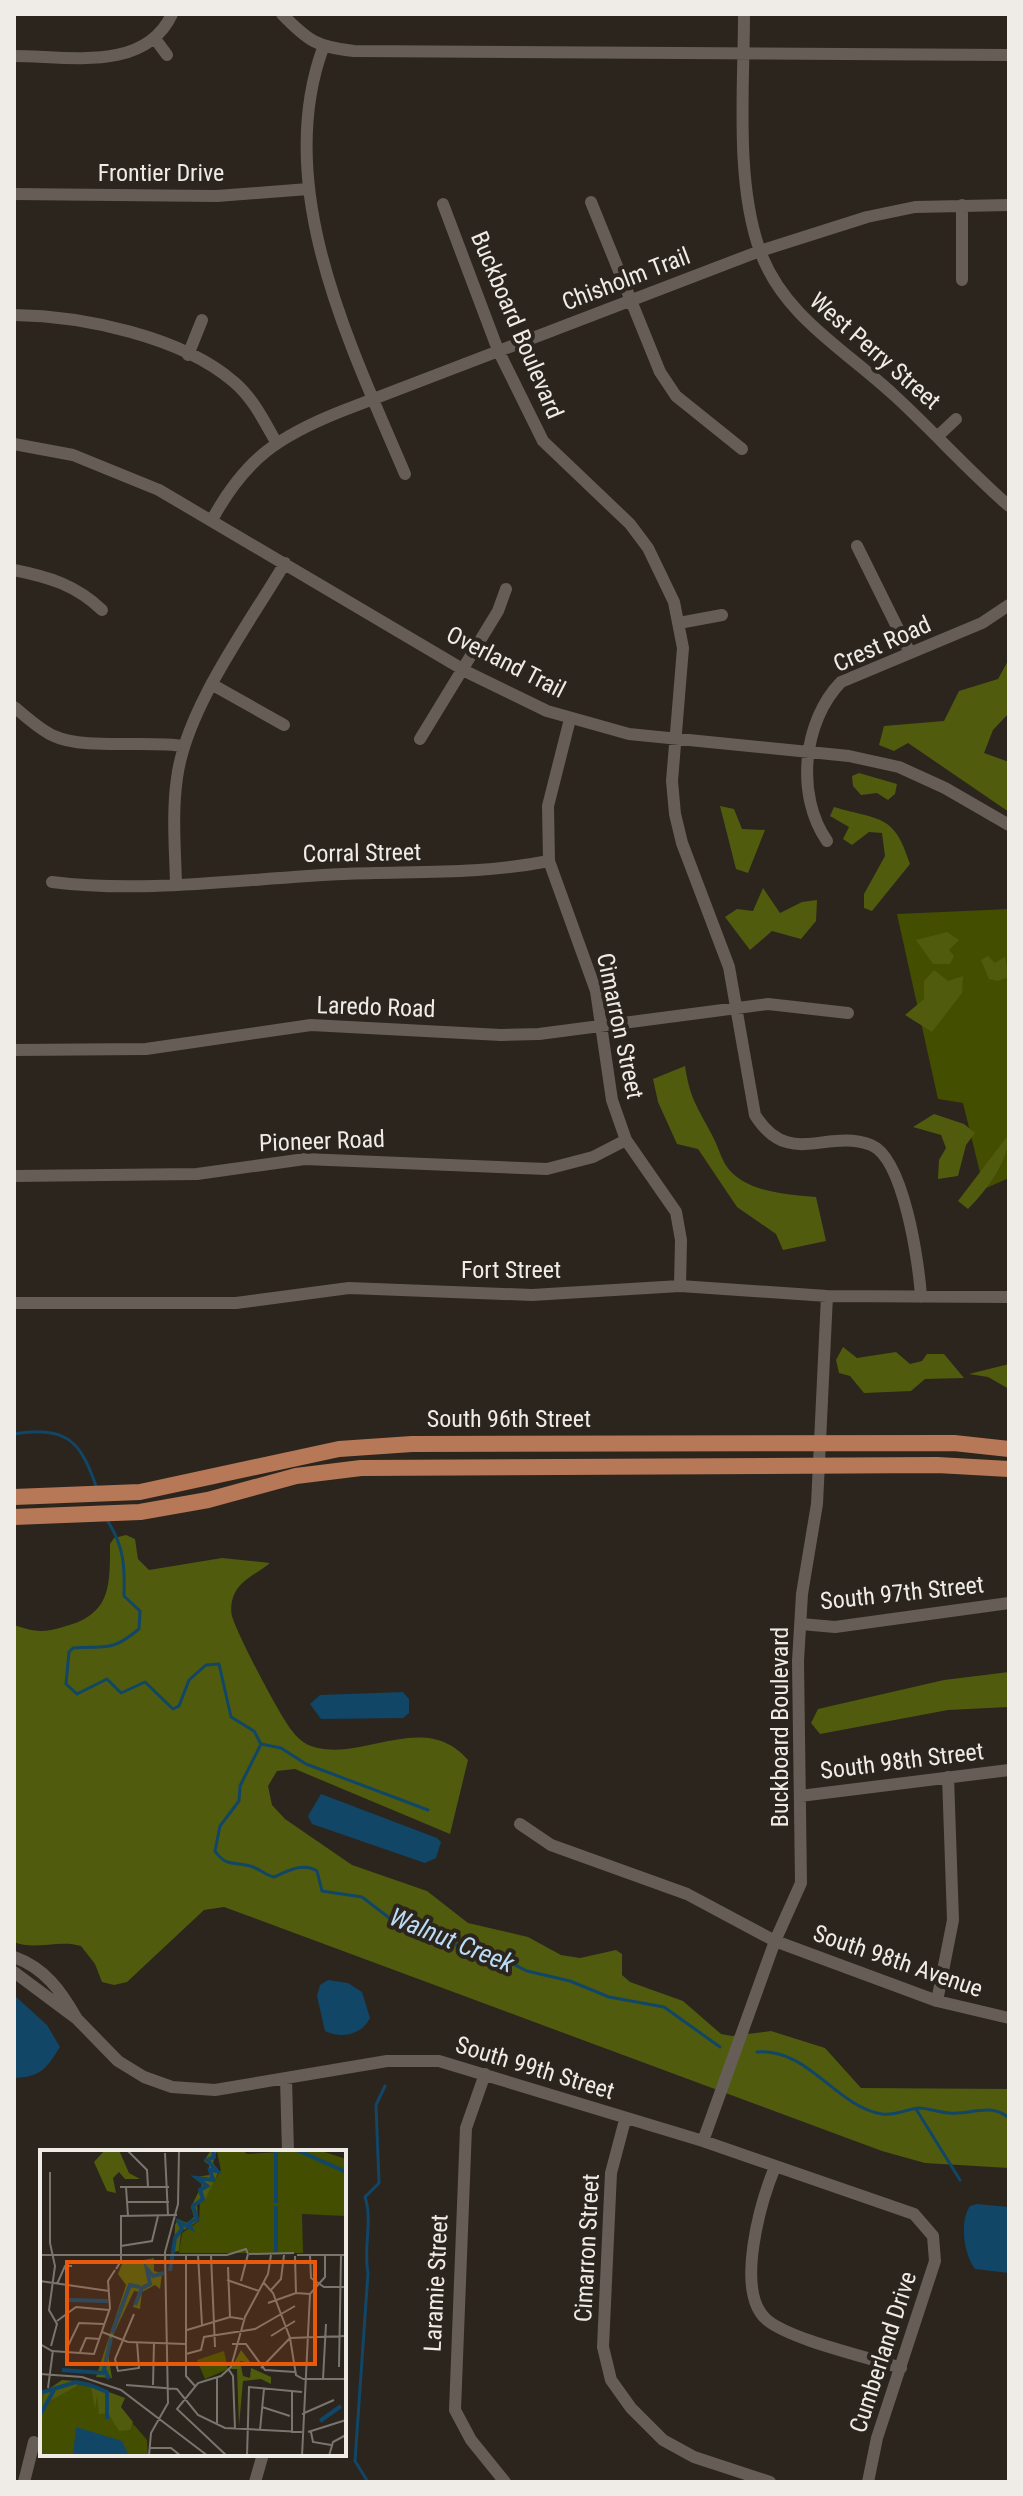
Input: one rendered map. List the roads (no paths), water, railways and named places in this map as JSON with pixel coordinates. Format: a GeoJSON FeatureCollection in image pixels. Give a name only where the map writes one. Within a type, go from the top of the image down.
{"type":"FeatureCollection","features":[{"type":"Feature","properties":{"kind":"main road","name":"South 96th Street"},"geometry":{"type":"LineString","coordinates":[[14,1497],[62,1498],[140,1492],[339,1449],[412,1444],[954,1443],[1009,1449]]}},
{"type":"Feature","properties":{"kind":"main road","name":"South 96th Street"},"geometry":{"type":"LineString","coordinates":[[14,1517],[140,1512],[208,1500],[296,1476],[361,1468],[937,1465],[1009,1469]]}},
{"type":"Feature","properties":{"kind":"street"},"geometry":{"type":"LineString","coordinates":[[14,56],[113,57],[156,40],[172,14]]}},
{"type":"Feature","properties":{"kind":"street"},"geometry":{"type":"LineString","coordinates":[[282,14],[304,37],[323,48],[495,53],[1009,55]]}},
{"type":"Feature","properties":{"kind":"street","name":"West Perry Street"},"geometry":{"type":"LineString","coordinates":[[744,14],[745,189],[760,251],[786,301],[938,436],[1009,506]]}},
{"type":"Feature","properties":{"kind":"street"},"geometry":{"type":"LineString","coordinates":[[156,40],[167,55]]}},
{"type":"Feature","properties":{"kind":"street"},"geometry":{"type":"LineString","coordinates":[[323,48],[309,90],[305,127],[308,189],[324,263],[373,399],[405,474]]}},
{"type":"Feature","properties":{"kind":"street","name":"Frontier Drive"},"geometry":{"type":"LineString","coordinates":[[14,194],[217,196],[308,189]]}},
{"type":"Feature","properties":{"kind":"street"},"geometry":{"type":"LineString","coordinates":[[591,202],[660,372],[676,396],[742,449]]}},
{"type":"Feature","properties":{"kind":"street","name":"Buckboard Boulevard"},"geometry":{"type":"LineString","coordinates":[[443,204],[498,350],[543,441],[630,524],[648,548],[667,587],[679,623],[683,683],[672,781],[675,814],[682,843],[729,967],[755,1115],[763,1128],[787,1143],[870,1145],[891,1162],[920,1275],[921,1297]]}},
{"type":"Feature","properties":{"kind":"street"},"geometry":{"type":"LineString","coordinates":[[962,205],[962,280]]}},
{"type":"Feature","properties":{"kind":"street","name":"Chisholm Trail"},"geometry":{"type":"LineString","coordinates":[[213,518],[246,467],[276,442],[307,425],[373,399],[760,251],[867,217],[915,207],[1009,205]]}},
{"type":"Feature","properties":{"kind":"street"},"geometry":{"type":"LineString","coordinates":[[14,315],[83,321],[188,355],[233,380],[246,393],[276,442]]}},
{"type":"Feature","properties":{"kind":"street"},"geometry":{"type":"LineString","coordinates":[[188,355],[202,320]]}},
{"type":"Feature","properties":{"kind":"street"},"geometry":{"type":"LineString","coordinates":[[938,436],[956,419]]}},
{"type":"Feature","properties":{"kind":"street","name":"Overland Trail"},"geometry":{"type":"LineString","coordinates":[[14,444],[73,455],[117,470],[213,518],[460,667],[513,696],[570,719],[629,734],[809,752],[899,767],[1009,825]]}},
{"type":"Feature","properties":{"kind":"street"},"geometry":{"type":"LineString","coordinates":[[857,546],[910,653]]}},
{"type":"Feature","properties":{"kind":"street"},"geometry":{"type":"LineString","coordinates":[[176,883],[174,805],[184,746],[213,685],[285,563]]}},
{"type":"Feature","properties":{"kind":"street"},"geometry":{"type":"LineString","coordinates":[[14,570],[60,581],[83,592],[102,610]]}},
{"type":"Feature","properties":{"kind":"street"},"geometry":{"type":"LineString","coordinates":[[420,739],[460,667],[498,611],[506,589]]}},
{"type":"Feature","properties":{"kind":"street","name":"Crest Road"},"geometry":{"type":"LineString","coordinates":[[827,841],[813,812],[809,752],[814,722],[824,699],[841,682],[982,623],[1009,605]]}},
{"type":"Feature","properties":{"kind":"street"},"geometry":{"type":"LineString","coordinates":[[679,623],[722,615]]}},
{"type":"Feature","properties":{"kind":"street"},"geometry":{"type":"LineString","coordinates":[[213,685],[284,725]]}},
{"type":"Feature","properties":{"kind":"street"},"geometry":{"type":"LineString","coordinates":[[14,707],[52,736],[69,742],[159,742],[184,746]]}},
{"type":"Feature","properties":{"kind":"street","name":"Cimarron Street"},"geometry":{"type":"LineString","coordinates":[[570,719],[548,806],[549,861],[589,969],[612,1100],[626,1140],[676,1212],[681,1240],[680,1286]]}},
{"type":"Feature","properties":{"kind":"street","name":"Corral Street"},"geometry":{"type":"LineString","coordinates":[[52,882],[120,886],[346,874],[456,874],[549,861]]}},
{"type":"Feature","properties":{"kind":"street","name":"Laredo Road"},"geometry":{"type":"LineString","coordinates":[[14,1050],[146,1049],[311,1025],[501,1035],[601,1027],[768,1004],[848,1013]]}},
{"type":"Feature","properties":{"kind":"street","name":"Pioneer Road"},"geometry":{"type":"LineString","coordinates":[[14,1176],[197,1174],[318,1158],[547,1169],[593,1157],[626,1140]]}},
{"type":"Feature","properties":{"kind":"street","name":"Fort Street"},"geometry":{"type":"LineString","coordinates":[[14,1303],[236,1303],[349,1288],[532,1295],[680,1286],[827,1296],[1009,1297]]}},
{"type":"Feature","properties":{"kind":"street","name":"Buckboard Boulevard"},"geometry":{"type":"LineString","coordinates":[[703,2141],[775,1941],[801,1883],[798,1661],[818,1466],[827,1296]]}},
{"type":"Feature","properties":{"kind":"street","name":"South 97th Street"},"geometry":{"type":"LineString","coordinates":[[801,1624],[835,1627],[1009,1603]]}},
{"type":"Feature","properties":{"kind":"street","name":"South 98th Street"},"geometry":{"type":"LineString","coordinates":[[800,1796],[1009,1770]]}},
{"type":"Feature","properties":{"kind":"street"},"geometry":{"type":"LineString","coordinates":[[937,2001],[953,1920],[948,1777]]}},
{"type":"Feature","properties":{"kind":"street","name":"South 98th Avenue"},"geometry":{"type":"LineString","coordinates":[[520,1824],[551,1845],[687,1894],[775,1941],[937,2001],[1009,2018]]}},
{"type":"Feature","properties":{"kind":"street","name":"South 99th Street"},"geometry":{"type":"LineString","coordinates":[[14,1957],[34,1966],[56,1985],[77,2019]]}},
{"type":"Feature","properties":{"kind":"street","name":"South 99th Street"},"geometry":{"type":"LineString","coordinates":[[14,1972],[77,2019],[118,2061],[158,2083],[187,2089],[215,2090],[387,2061],[439,2061],[625,2120],[703,2141],[914,2214],[933,2236]]}},
{"type":"Feature","properties":{"kind":"street","name":"Laramie Street"},"geometry":{"type":"LineString","coordinates":[[485,2074],[466,2128],[455,2410],[471,2440],[505,2482]]}},
{"type":"Feature","properties":{"kind":"street"},"geometry":{"type":"LineString","coordinates":[[286,2079],[288,2150]]}},
{"type":"Feature","properties":{"kind":"street","name":"Cimarron Street"},"geometry":{"type":"LineString","coordinates":[[625,2120],[611,2173],[603,2347],[611,2380],[631,2408],[663,2440],[694,2457],[770,2482]]}},
{"type":"Feature","properties":{"kind":"street"},"geometry":{"type":"LineString","coordinates":[[775,2167],[760,2202],[756,2231],[753,2286],[758,2310],[779,2328],[901,2368]]}},
{"type":"Feature","properties":{"kind":"street","name":"Cumberland Drive"},"geometry":{"type":"LineString","coordinates":[[868,2482],[877,2438],[935,2261],[933,2236]]}},
{"type":"Feature","properties":{"kind":"street"},"geometry":{"type":"LineString","coordinates":[[24,2482],[34,2442]]}},
{"type":"Feature","properties":{"kind":"street"},"geometry":{"type":"LineString","coordinates":[[255,2482],[262,2456]]}},
{"type":"Feature","properties":{"kind":"water"},"geometry":{"type":"Polygon","coordinates":[[[403,1692],[409,1699],[409,1713],[403,1718],[321,1719],[310,1704],[320,1695],[403,1692]]]}},
{"type":"Feature","properties":{"kind":"water"},"geometry":{"type":"Polygon","coordinates":[[[321,1794],[437,1838],[441,1842],[436,1858],[425,1863],[312,1824],[308,1816],[321,1794]]]}},
{"type":"Feature","properties":{"kind":"water"},"geometry":{"type":"Polygon","coordinates":[[[328,1980],[348,1983],[362,1992],[370,2018],[356,2032],[344,2035],[325,2031],[317,1996],[320,1985],[328,1980]]]}},
{"type":"Feature","properties":{"kind":"water"},"geometry":{"type":"Polygon","coordinates":[[[14,1995],[47,2025],[60,2047],[37,2074],[14,2078],[14,1995]]]}},
{"type":"Feature","properties":{"kind":"water"},"geometry":{"type":"Polygon","coordinates":[[[970,2206],[1009,2207],[1009,2273],[975,2269],[971,2263],[964,2238],[965,2220],[970,2206]]]}},
{"type":"Feature","properties":{"kind":"waterway","name":"Walnut Creek"},"geometry":{"type":"LineString","coordinates":[[14,1434],[46,1432],[68,1439],[84,1457],[96,1486]]}},
{"type":"Feature","properties":{"kind":"waterway","name":"Walnut Creek"},"geometry":{"type":"LineString","coordinates":[[107,1520],[122,1556],[124,1596],[140,1611],[139,1629],[114,1645],[73,1648],[69,1652],[66,1684],[77,1694],[107,1679],[121,1693],[145,1682],[173,1709],[179,1706],[189,1680],[206,1665],[219,1664],[231,1717],[254,1731],[261,1744],[240,1786],[239,1801],[220,1826],[215,1851],[223,1860],[253,1867],[274,1877],[296,1868],[312,1868],[317,1871],[322,1891],[362,1897],[392,1920],[464,1948],[501,1958],[527,1971],[570,1981],[609,1997],[664,2007],[720,2047]]}},
{"type":"Feature","properties":{"kind":"waterway"},"geometry":{"type":"LineString","coordinates":[[261,1744],[281,1748],[306,1764],[428,1810]]}},
{"type":"Feature","properties":{"kind":"waterway","name":"Walnut Creek"},"geometry":{"type":"LineString","coordinates":[[757,2052],[775,2053],[792,2059],[850,2100],[882,2114],[919,2108],[950,2113],[987,2110],[1009,2118]]}},
{"type":"Feature","properties":{"kind":"waterway"},"geometry":{"type":"LineString","coordinates":[[368,2482],[355,2461],[368,2273],[365,2197],[379,2183],[376,2105],[385,2086]]}},
{"type":"Feature","properties":{"kind":"waterway"},"geometry":{"type":"LineString","coordinates":[[916,2109],[960,2180]]}}]}
